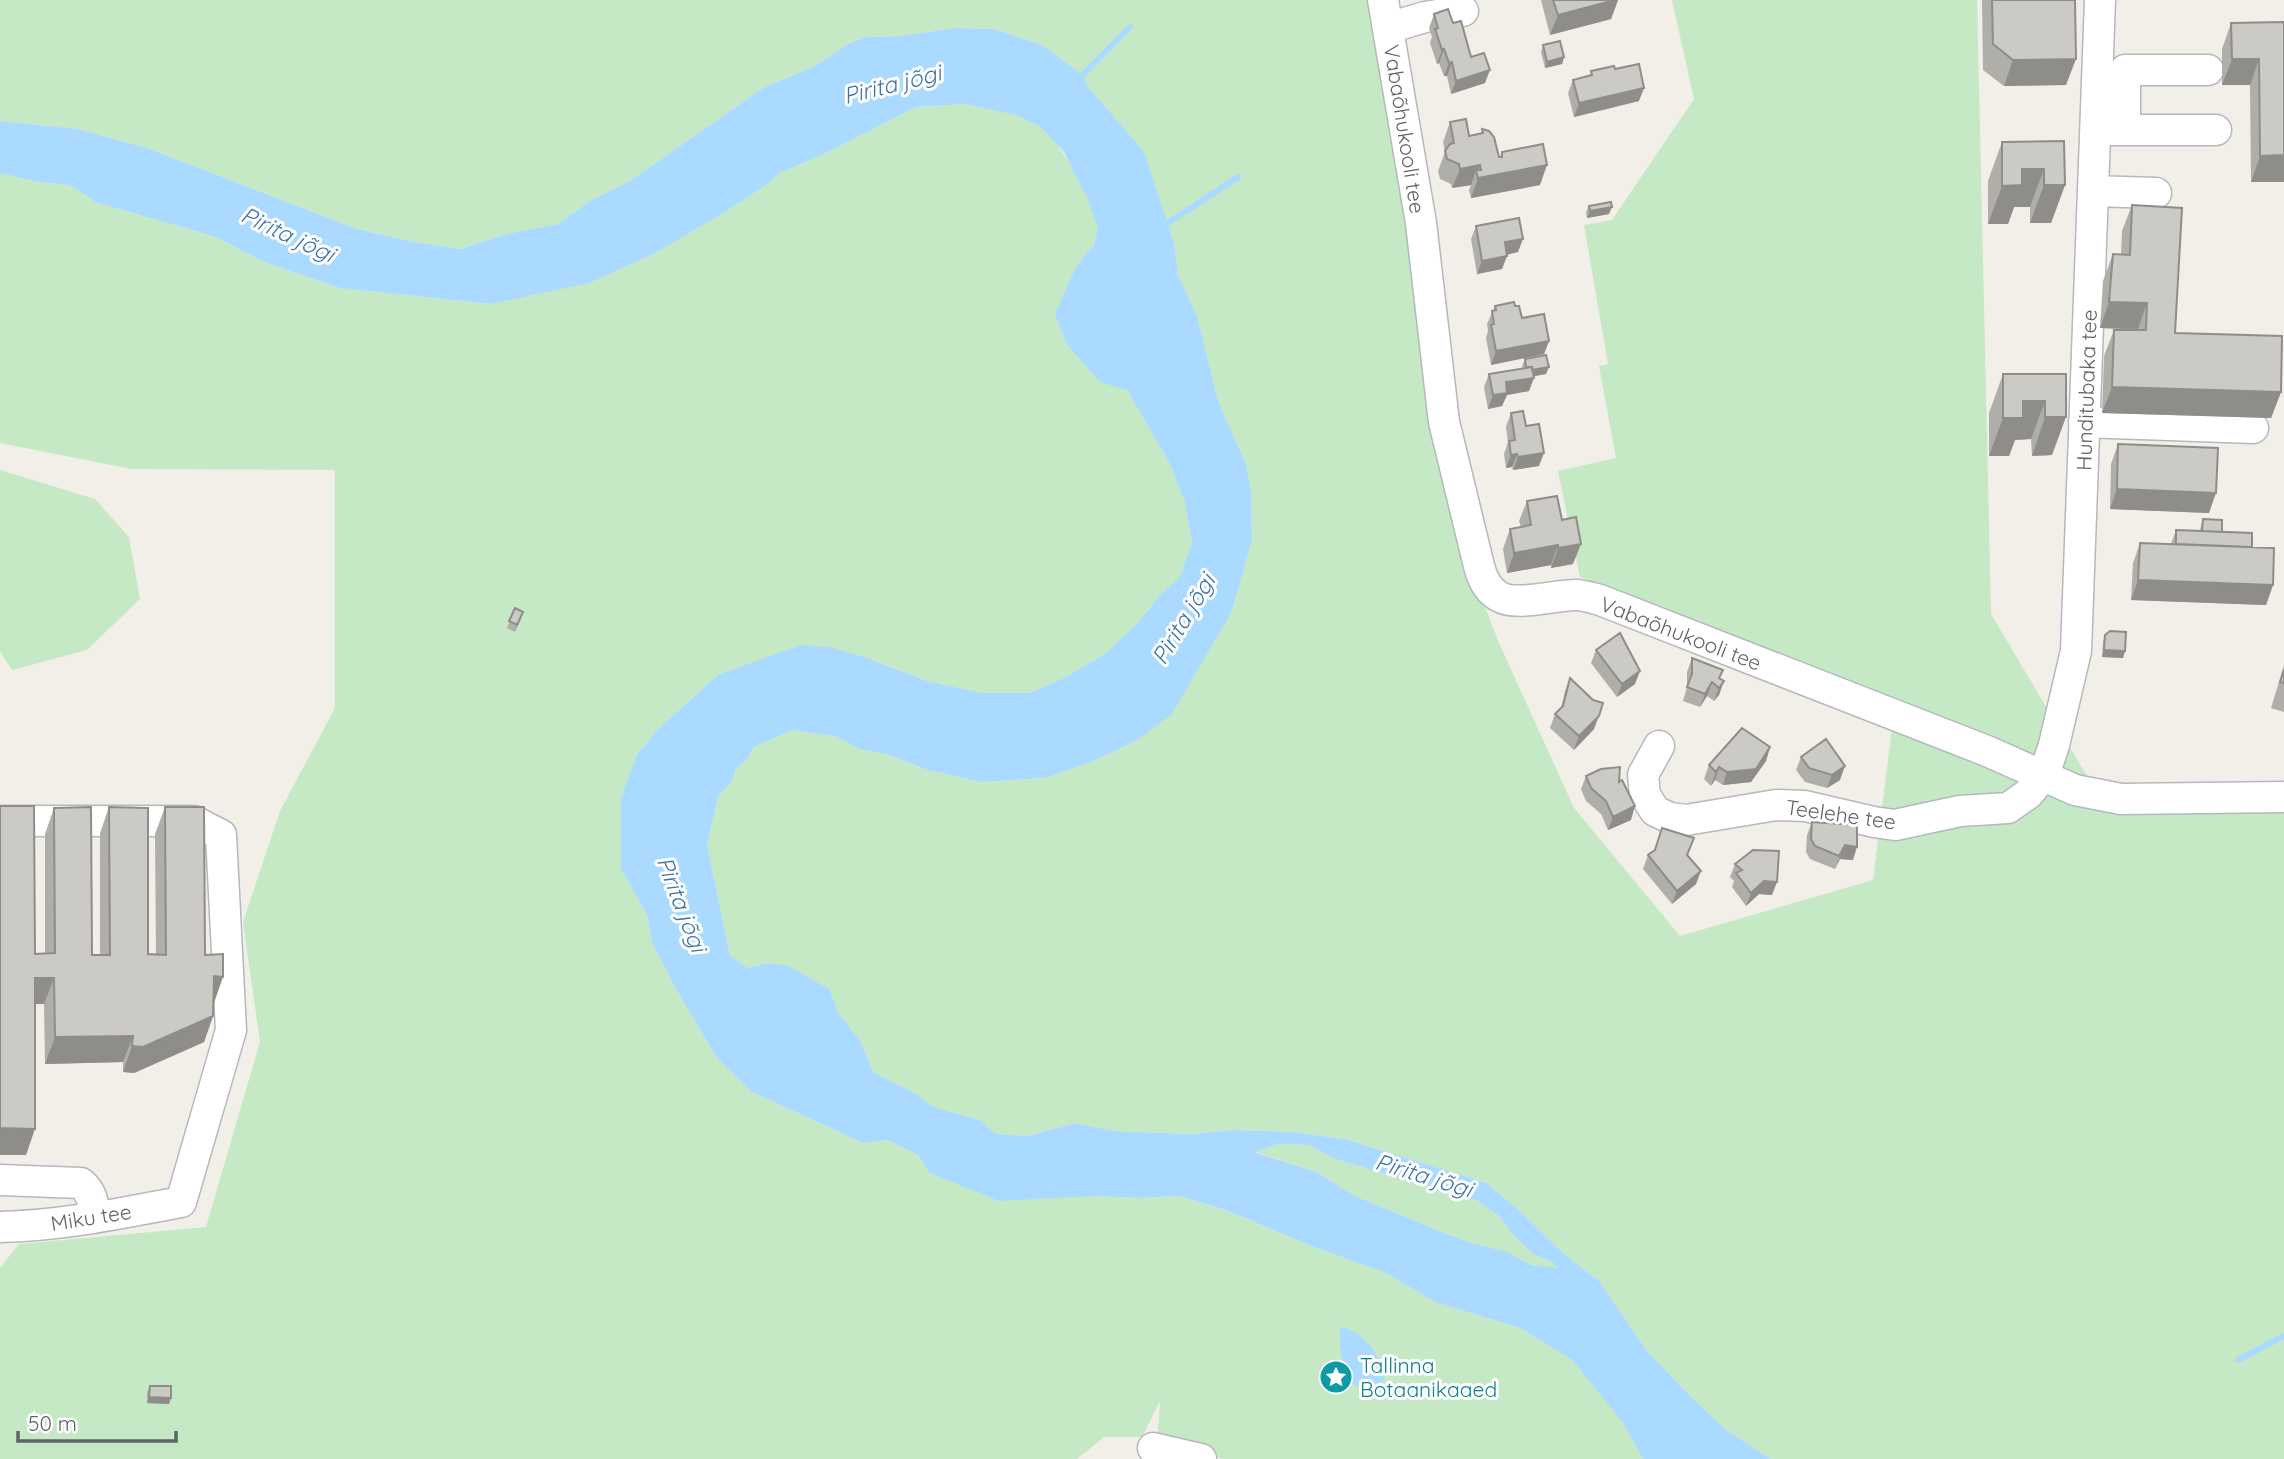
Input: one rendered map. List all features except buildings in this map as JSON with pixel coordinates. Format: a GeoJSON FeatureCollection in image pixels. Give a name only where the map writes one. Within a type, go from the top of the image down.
{"type":"FeatureCollection","features":[{"type":"Feature","properties":{"kind":"street","name":"Hunditubaka tee"},"geometry":{"type":"LineString","coordinates":[[2044,775],[2054,745],[2076,651],[2099,0]]}},
{"type":"Feature","properties":{"kind":"street"},"geometry":{"type":"LineString","coordinates":[[1385,14],[1426,17],[1463,11]]}},
{"type":"Feature","properties":{"kind":"street","name":"Vabaõhukooli tee"},"geometry":{"type":"LineString","coordinates":[[1385,14],[1421,223],[1444,422],[1475,554],[1482,578],[1489,589],[1500,598],[1512,600],[1578,595],[1600,600],[1987,751],[2075,790],[2121,799],[2284,797]]}},
{"type":"Feature","properties":{"kind":"street"},"geometry":{"type":"LineString","coordinates":[[2125,130],[2125,70],[2208,70]]}},
{"type":"Feature","properties":{"kind":"street"},"geometry":{"type":"LineString","coordinates":[[2095,130],[2216,130]]}},
{"type":"Feature","properties":{"kind":"street"},"geometry":{"type":"LineString","coordinates":[[2093,191],[2156,193]]}},
{"type":"Feature","properties":{"kind":"street"},"geometry":{"type":"LineString","coordinates":[[2084,422],[2253,428]]}},
{"type":"Feature","properties":{"kind":"street","name":"Teelehe tee"},"geometry":{"type":"LineString","coordinates":[[1659,746],[1643,775],[1644,795],[1655,811],[1670,818],[1686,820],[1776,806],[1805,806],[1895,825],[1960,811],[2008,808],[2028,794],[2044,775]]}},
{"type":"Feature","properties":{"kind":"street","name":"Miku tee"},"geometry":{"type":"LineString","coordinates":[[0,821],[194,821],[221,835],[231,1030],[181,1202],[30,1227],[0,1227]]}},
{"type":"Feature","properties":{"kind":"street"},"geometry":{"type":"LineString","coordinates":[[0,1180],[81,1183],[89,1189],[94,1205],[94,1218]]}},
{"type":"Feature","properties":{"kind":"street"},"geometry":{"type":"LineString","coordinates":[[1153,1448],[1201,1459]]}},
{"type":"Feature","properties":{"kind":"green space"},"geometry":{"type":"Polygon","coordinates":[[[0,0],[1367,0],[1395,121],[1462,548],[1499,643],[1574,808],[1680,936],[1873,880],[1895,704],[1580,577],[1558,471],[1616,458],[1599,366],[1608,364],[1584,225],[1612,220],[1694,99],[1672,0],[1977,0],[1991,614],[2087,776],[2110,806],[2284,808],[2284,1459],[1770,1459],[1725,1429],[1688,1394],[1648,1352],[1599,1281],[1563,1253],[1519,1210],[1486,1183],[1345,1139],[1292,1132],[1233,1130],[1191,1134],[1111,1131],[1076,1123],[1028,1136],[996,1134],[980,1120],[933,1107],[916,1094],[873,1072],[860,1040],[838,1013],[830,990],[769,963],[748,968],[730,956],[707,845],[718,797],[732,781],[736,768],[747,760],[754,747],[793,730],[838,737],[859,749],[886,754],[928,770],[982,782],[1045,778],[1089,763],[1136,741],[1232,611],[1252,540],[1251,491],[1246,464],[1218,401],[1197,316],[1178,275],[1174,243],[1153,184],[1088,87],[1083,75],[1042,45],[994,29],[955,28],[900,36],[866,37],[848,44],[817,65],[763,88],[630,181],[590,201],[558,224],[507,234],[461,249],[413,242],[357,229],[150,149],[78,129],[0,121],[0,0]]]}},
{"type":"Feature","properties":{"kind":"green space"},"geometry":{"type":"Polygon","coordinates":[[[965,104],[1015,114],[1042,127],[1058,145],[1092,206],[1098,229],[1096,240],[1077,265],[1127,390],[1170,464],[1185,503],[1192,544],[1181,577],[1160,595],[1137,624],[1106,653],[1066,677],[1030,693],[983,693],[927,681],[876,661],[718,675],[658,729],[637,755],[621,869],[647,915],[652,943],[717,1058],[752,1092],[863,1143],[888,1140],[918,1155],[931,1173],[1095,1196],[1180,1196],[1224,1210],[1386,1273],[1435,1302],[1520,1328],[1572,1360],[1625,1424],[1643,1459],[1223,1459],[1157,1443],[1160,1401],[1142,1437],[1104,1437],[1077,1459],[0,1459],[0,1268],[19,1244],[206,1227],[260,1042],[243,922],[280,811],[335,708],[335,470],[131,469],[0,443],[0,173],[38,182],[70,185],[95,202],[216,237],[264,262],[340,288],[490,304],[629,265],[720,215],[780,173],[824,154],[916,107],[965,104]]]}},
{"type":"Feature","properties":{"kind":"green space"},"geometry":{"type":"Polygon","coordinates":[[[0,470],[95,499],[129,537],[140,599],[87,650],[12,670],[0,651],[0,470]]]}},
{"type":"Feature","properties":{"kind":"green space"},"geometry":{"type":"Polygon","coordinates":[[[1277,1144],[1309,1145],[1335,1159],[1478,1201],[1499,1216],[1514,1236],[1533,1254],[1552,1262],[1557,1269],[1531,1265],[1508,1252],[1471,1243],[1442,1232],[1355,1196],[1317,1172],[1253,1151],[1277,1144]]]}},
{"type":"Feature","properties":{"kind":"water","name":"Pirita jõgi"},"geometry":{"type":"Polygon","coordinates":[[[955,28],[994,29],[1042,45],[1083,75],[1088,87],[1144,152],[1174,243],[1178,275],[1197,316],[1218,401],[1246,464],[1251,491],[1252,540],[1232,611],[1172,714],[1136,741],[1089,763],[1045,778],[982,782],[928,770],[886,754],[859,749],[838,737],[793,730],[754,747],[747,760],[736,768],[732,781],[718,797],[707,845],[730,956],[748,968],[769,963],[789,966],[830,990],[838,1013],[860,1040],[873,1072],[916,1094],[933,1107],[980,1120],[996,1134],[1028,1136],[1076,1123],[1112,1131],[1191,1134],[1233,1130],[1292,1132],[1345,1139],[1486,1183],[1519,1210],[1563,1253],[1599,1281],[1648,1352],[1688,1394],[1725,1429],[1770,1459],[1643,1459],[1624,1424],[1572,1360],[1520,1328],[1435,1302],[1386,1273],[1225,1210],[1180,1196],[1095,1196],[999,1201],[930,1173],[918,1155],[888,1140],[863,1143],[752,1092],[717,1058],[676,989],[652,943],[647,915],[621,869],[621,798],[637,755],[658,729],[718,675],[801,645],[830,647],[927,681],[983,693],[1030,693],[1066,677],[1106,653],[1180,577],[1192,543],[1185,503],[1170,464],[1127,390],[1100,382],[1066,343],[1055,314],[1077,265],[1094,245],[1098,229],[1088,200],[1064,152],[1041,127],[1016,115],[965,104],[916,107],[824,154],[780,173],[720,215],[653,254],[589,283],[490,304],[340,288],[264,262],[216,237],[95,202],[70,185],[38,182],[0,173],[0,121],[78,129],[150,149],[357,229],[413,242],[461,249],[507,234],[558,224],[590,201],[630,181],[763,88],[817,65],[848,44],[866,37],[900,36],[955,28]],[[1277,1144],[1254,1152],[1317,1172],[1355,1196],[1442,1232],[1471,1243],[1508,1252],[1531,1265],[1557,1268],[1552,1262],[1533,1254],[1514,1236],[1499,1216],[1478,1201],[1335,1159],[1309,1145],[1277,1144]]]}},
{"type":"Feature","properties":{"kind":"water"},"geometry":{"type":"Polygon","coordinates":[[[1340,1327],[1356,1333],[1371,1346],[1381,1363],[1384,1380],[1377,1385],[1358,1387],[1353,1384],[1340,1352],[1340,1327]]]}},
{"type":"Feature","properties":{"kind":"waterway"},"geometry":{"type":"LineString","coordinates":[[1083,75],[1130,27]]}},
{"type":"Feature","properties":{"kind":"waterway"},"geometry":{"type":"LineString","coordinates":[[1168,223],[1238,177]]}},
{"type":"Feature","properties":{"kind":"waterway"},"geometry":{"type":"LineString","coordinates":[[2238,1360],[2284,1336]]}},
{"type":"Feature","properties":{"kind":"place","name":"Tallinna Botaanikaaed"},"geometry":{"type":"Point","coordinates":[1336,1377]}}]}
